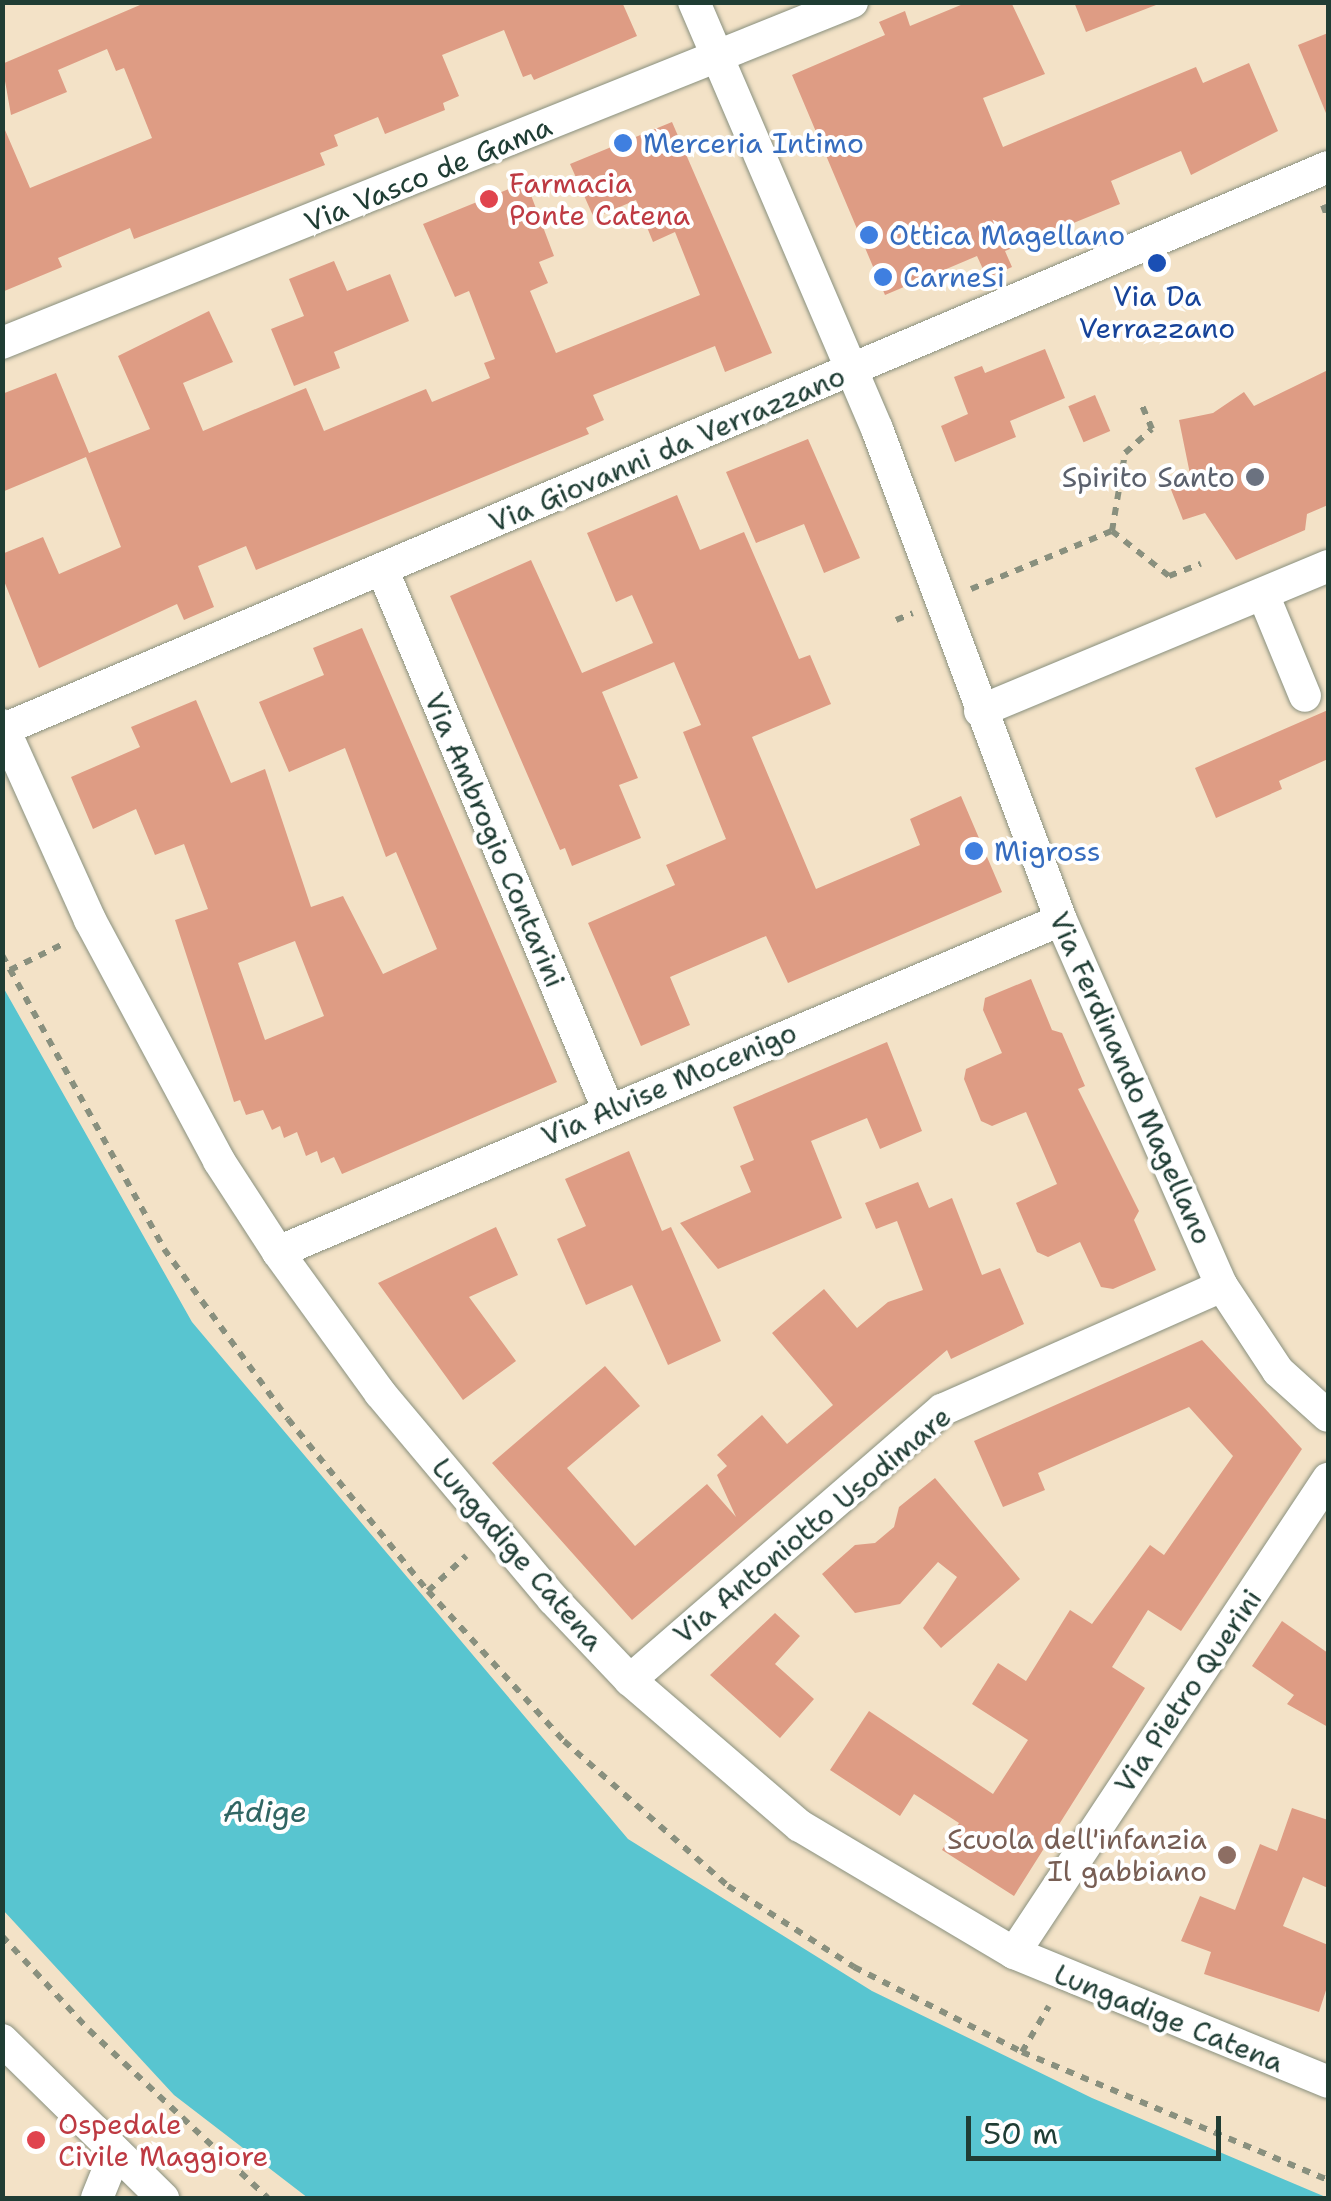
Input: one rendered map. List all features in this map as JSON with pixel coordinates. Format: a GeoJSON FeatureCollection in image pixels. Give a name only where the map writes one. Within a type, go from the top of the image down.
{"type":"FeatureCollection","features":[{"type":"Feature","properties":{"kind":"street","name":"Via Ferdinando Magellano"},"geometry":{"type":"LineString","coordinates":[[694,2],[851,370],[943,600],[980,711],[1061,920],[1222,1286],[1278,1371],[1328,1416]]}},
{"type":"Feature","properties":{"kind":"street","name":"Via Vasco de Gama"},"geometry":{"type":"LineString","coordinates":[[2,344],[852,2]]}},
{"type":"Feature","properties":{"kind":"street","name":"Via Giovanni da Verrazzano"},"geometry":{"type":"LineString","coordinates":[[3,727],[382,571],[851,370],[1324,183]]}},
{"type":"Feature","properties":{"kind":"street"},"geometry":{"type":"LineString","coordinates":[[980,711],[1328,566]]}},
{"type":"Feature","properties":{"kind":"street","name":"Via Ambrogio Contarini"},"geometry":{"type":"LineString","coordinates":[[382,571],[608,1109]]}},
{"type":"Feature","properties":{"kind":"street"},"geometry":{"type":"LineString","coordinates":[[1262,594],[1305,696]]}},
{"type":"Feature","properties":{"kind":"street","name":"Lungadige Catena"},"geometry":{"type":"LineString","coordinates":[[3,727],[90,920],[220,1161],[278,1252],[380,1393],[553,1599],[630,1680],[800,1826],[1014,1953],[1328,2082]]}},
{"type":"Feature","properties":{"kind":"street","name":"Via Alvise Mocenigo"},"geometry":{"type":"LineString","coordinates":[[278,1252],[1061,920]]}},
{"type":"Feature","properties":{"kind":"street","name":"Via Antoniotto Usodimare"},"geometry":{"type":"LineString","coordinates":[[630,1680],[942,1410],[1222,1286]]}},
{"type":"Feature","properties":{"kind":"street","name":"Via Pietro Querini"},"geometry":{"type":"LineString","coordinates":[[1014,1953],[1328,1479]]}},
{"type":"Feature","properties":{"kind":"street"},"geometry":{"type":"LineString","coordinates":[[2,2040],[114,2156],[162,2198]]}},
{"type":"Feature","properties":{"kind":"street"},"geometry":{"type":"LineString","coordinates":[[98,2198],[114,2156]]}},
{"type":"Feature","properties":{"kind":"path"},"geometry":{"type":"LineString","coordinates":[[1324,183],[1328,219]]}},
{"type":"Feature","properties":{"kind":"path"},"geometry":{"type":"LineString","coordinates":[[1112,531],[1125,452],[1152,429],[1140,401]]}},
{"type":"Feature","properties":{"kind":"path"},"geometry":{"type":"LineString","coordinates":[[896,620],[1112,531]]}},
{"type":"Feature","properties":{"kind":"path"},"geometry":{"type":"LineString","coordinates":[[1112,531],[1169,576],[1201,564]]}},
{"type":"Feature","properties":{"kind":"path"},"geometry":{"type":"LineString","coordinates":[[10,970],[61,945]]}},
{"type":"Feature","properties":{"kind":"path"},"geometry":{"type":"LineString","coordinates":[[428,1590],[466,1556]]}},
{"type":"Feature","properties":{"kind":"path"},"geometry":{"type":"LineString","coordinates":[[2,1936],[88,2030],[268,2198]]}},
{"type":"Feature","properties":{"kind":"path"},"geometry":{"type":"LineString","coordinates":[[1022,2052],[1049,2006]]}},
{"type":"Feature","properties":{"kind":"water","name":"Adige"},"geometry":{"type":"Polygon","coordinates":[[[3,987],[192,1322],[628,1839],[872,1991],[1092,2098],[1328,2198],[308,2198],[174,2095],[3,1910],[3,987]]]}},
{"type":"Feature","properties":{"kind":"building"},"geometry":{"type":"Polygon","coordinates":[[[147,2],[622,2],[637,36],[534,80],[531,74],[523,77],[504,30],[442,55],[459,96],[443,103],[445,110],[385,134],[378,117],[334,135],[338,146],[320,153],[325,165],[134,239],[130,228],[58,258],[62,267],[2,292],[2,123],[30,188],[152,138],[124,68],[116,71],[107,49],[58,70],[67,92],[11,115],[2,64],[147,2]]]}},
{"type":"Feature","properties":{"kind":"building"},"geometry":{"type":"Polygon","coordinates":[[[968,2],[1011,2],[1045,74],[983,98],[1003,147],[1196,67],[1203,83],[1249,63],[1278,131],[1191,175],[1181,151],[1111,181],[1120,204],[1005,251],[1012,267],[987,278],[977,256],[885,295],[792,75],[885,35],[879,22],[905,11],[910,26],[968,2]]]}},
{"type":"Feature","properties":{"kind":"building"},"geometry":{"type":"Polygon","coordinates":[[[1074,2],[1156,2],[1156,5],[1086,32],[1074,2]]]}},
{"type":"Feature","properties":{"kind":"building"},"geometry":{"type":"Polygon","coordinates":[[[1328,33],[1328,118],[1298,45],[1328,33]]]}},
{"type":"Feature","properties":{"kind":"building"},"geometry":{"type":"Polygon","coordinates":[[[672,122],[772,353],[725,372],[715,346],[593,395],[604,420],[586,428],[589,434],[256,570],[246,546],[198,566],[214,607],[184,620],[177,604],[39,668],[2,576],[2,554],[43,537],[59,574],[121,547],[86,457],[2,492],[2,394],[56,373],[89,453],[150,429],[118,356],[209,311],[233,362],[183,383],[203,431],[306,388],[324,431],[426,389],[432,402],[490,378],[484,363],[495,359],[469,291],[455,297],[423,224],[526,182],[554,256],[539,262],[548,283],[530,291],[556,353],[700,295],[675,232],[653,242],[636,200],[594,218],[570,164],[672,122]]]}},
{"type":"Feature","properties":{"kind":"building"},"geometry":{"type":"Polygon","coordinates":[[[334,261],[347,291],[390,274],[409,321],[334,352],[340,368],[294,386],[271,329],[304,316],[289,279],[334,261]]]}},
{"type":"Feature","properties":{"kind":"building"},"geometry":{"type":"Polygon","coordinates":[[[1045,349],[1065,398],[1010,421],[1016,437],[955,462],[941,426],[968,414],[954,377],[982,366],[985,373],[1045,349]]]}},
{"type":"Feature","properties":{"kind":"building","name":"Spirito Santo"},"geometry":{"type":"Polygon","coordinates":[[[1328,370],[1328,505],[1307,514],[1305,530],[1236,560],[1205,513],[1183,520],[1170,487],[1190,474],[1179,420],[1213,413],[1244,392],[1254,406],[1328,370]]]}},
{"type":"Feature","properties":{"kind":"building"},"geometry":{"type":"Polygon","coordinates":[[[1095,395],[1110,431],[1084,442],[1068,406],[1095,395]]]}},
{"type":"Feature","properties":{"kind":"building"},"geometry":{"type":"Polygon","coordinates":[[[808,439],[860,558],[824,573],[804,524],[756,543],[726,472],[808,439]]]}},
{"type":"Feature","properties":{"kind":"building"},"geometry":{"type":"Polygon","coordinates":[[[677,495],[700,550],[744,532],[799,659],[810,655],[831,704],[752,737],[816,889],[920,845],[910,819],[961,796],[1002,892],[788,983],[766,936],[670,977],[690,1025],[641,1046],[588,923],[675,885],[666,865],[726,839],[683,732],[701,725],[674,662],[602,692],[638,778],[619,785],[641,838],[572,866],[565,848],[560,850],[450,596],[531,560],[582,673],[653,643],[632,595],[616,602],[587,533],[677,495]]]}},
{"type":"Feature","properties":{"kind":"building"},"geometry":{"type":"Polygon","coordinates":[[[362,628],[557,1082],[342,1174],[334,1157],[321,1163],[317,1151],[306,1156],[297,1132],[284,1138],[280,1126],[272,1130],[263,1110],[246,1115],[240,1100],[234,1102],[175,920],[208,909],[184,844],[155,855],[136,809],[93,829],[71,777],[140,747],[131,727],[196,700],[231,783],[265,769],[311,907],[343,896],[383,974],[437,949],[396,852],[386,857],[345,748],[289,772],[259,702],[324,675],[313,648],[362,628]],[[295,941],[238,963],[265,1040],[324,1016],[295,941]]]}},
{"type":"Feature","properties":{"kind":"building"},"geometry":{"type":"Polygon","coordinates":[[[1328,710],[1328,759],[1279,781],[1282,789],[1216,818],[1195,768],[1328,710]]]}},
{"type":"Feature","properties":{"kind":"building"},"geometry":{"type":"Polygon","coordinates":[[[1031,979],[1052,1030],[1062,1033],[1085,1086],[1078,1089],[1139,1211],[1134,1220],[1156,1270],[1113,1289],[1101,1287],[1080,1242],[1048,1257],[1037,1252],[1016,1203],[1057,1184],[1026,1112],[992,1126],[981,1121],[964,1079],[966,1069],[1002,1053],[983,1010],[985,998],[1031,979]]]}},
{"type":"Feature","properties":{"kind":"building"},"geometry":{"type":"Polygon","coordinates":[[[887,1042],[922,1131],[880,1149],[867,1118],[811,1141],[842,1218],[718,1269],[680,1223],[751,1192],[740,1166],[754,1160],[733,1107],[887,1042]]]}},
{"type":"Feature","properties":{"kind":"building"},"geometry":{"type":"Polygon","coordinates":[[[629,1151],[662,1231],[671,1227],[721,1341],[668,1365],[632,1285],[586,1305],[557,1239],[586,1226],[565,1179],[629,1151]]]}},
{"type":"Feature","properties":{"kind":"building"},"geometry":{"type":"Polygon","coordinates":[[[918,1182],[929,1208],[952,1198],[982,1275],[1000,1268],[1024,1324],[951,1359],[947,1350],[632,1620],[492,1463],[605,1366],[640,1406],[567,1468],[635,1546],[707,1484],[736,1517],[717,1475],[727,1466],[717,1455],[762,1415],[787,1444],[833,1405],[772,1333],[824,1289],[857,1328],[888,1302],[923,1290],[897,1221],[876,1229],[865,1203],[918,1182]]]}},
{"type":"Feature","properties":{"kind":"building"},"geometry":{"type":"Polygon","coordinates":[[[496,1227],[518,1275],[469,1297],[516,1361],[463,1400],[378,1283],[496,1227]]]}},
{"type":"Feature","properties":{"kind":"building"},"geometry":{"type":"Polygon","coordinates":[[[1202,1340],[1302,1449],[1181,1631],[1148,1610],[1112,1667],[1145,1688],[1014,1896],[942,1850],[959,1823],[914,1794],[900,1816],[830,1770],[869,1711],[993,1794],[1028,1740],[972,1704],[998,1663],[1026,1681],[1070,1610],[1092,1624],[1150,1545],[1164,1555],[1233,1456],[1189,1407],[1038,1473],[1045,1490],[1003,1507],[974,1441],[1202,1340]]]}},
{"type":"Feature","properties":{"kind":"building"},"geometry":{"type":"Polygon","coordinates":[[[935,1478],[1020,1579],[941,1648],[923,1628],[957,1577],[938,1562],[900,1604],[855,1613],[822,1574],[855,1545],[875,1543],[894,1527],[899,1507],[935,1478]]]}},
{"type":"Feature","properties":{"kind":"building"},"geometry":{"type":"Polygon","coordinates":[[[775,1613],[800,1636],[775,1664],[814,1699],[780,1738],[710,1675],[775,1613]]]}},
{"type":"Feature","properties":{"kind":"building"},"geometry":{"type":"Polygon","coordinates":[[[1282,1621],[1328,1653],[1328,1727],[1287,1704],[1294,1695],[1252,1666],[1282,1621]]]}},
{"type":"Feature","properties":{"kind":"building"},"geometry":{"type":"Polygon","coordinates":[[[1292,1808],[1328,1820],[1328,1888],[1303,1877],[1283,1926],[1328,1945],[1328,1984],[1319,2012],[1204,1974],[1211,1952],[1181,1941],[1200,1896],[1235,1910],[1260,1844],[1277,1851],[1292,1808]]]}},
{"type":"Feature","properties":{"kind":"place","name":"Merceria Intimo"},"geometry":{"type":"Point","coordinates":[623,143]}},
{"type":"Feature","properties":{"kind":"place","name":"Farmacia Ponte Catena"},"geometry":{"type":"Point","coordinates":[489,199]}},
{"type":"Feature","properties":{"kind":"place","name":"Ottica Magellano"},"geometry":{"type":"Point","coordinates":[869,235]}},
{"type":"Feature","properties":{"kind":"place","name":"Via Da Verrazzano"},"geometry":{"type":"Point","coordinates":[1157,263]}},
{"type":"Feature","properties":{"kind":"place","name":"CarneSi"},"geometry":{"type":"Point","coordinates":[883,277]}},
{"type":"Feature","properties":{"kind":"place","name":"Spirito Santo"},"geometry":{"type":"Point","coordinates":[1255,477]}},
{"type":"Feature","properties":{"kind":"place","name":"Migross"},"geometry":{"type":"Point","coordinates":[974,851]}},
{"type":"Feature","properties":{"kind":"place","name":"Scuola dell'infanzia Il gabbiano"},"geometry":{"type":"Point","coordinates":[1227,1855]}},
{"type":"Feature","properties":{"kind":"place","name":"Ospedale Civile Maggiore"},"geometry":{"type":"Point","coordinates":[36,2140]}}]}
